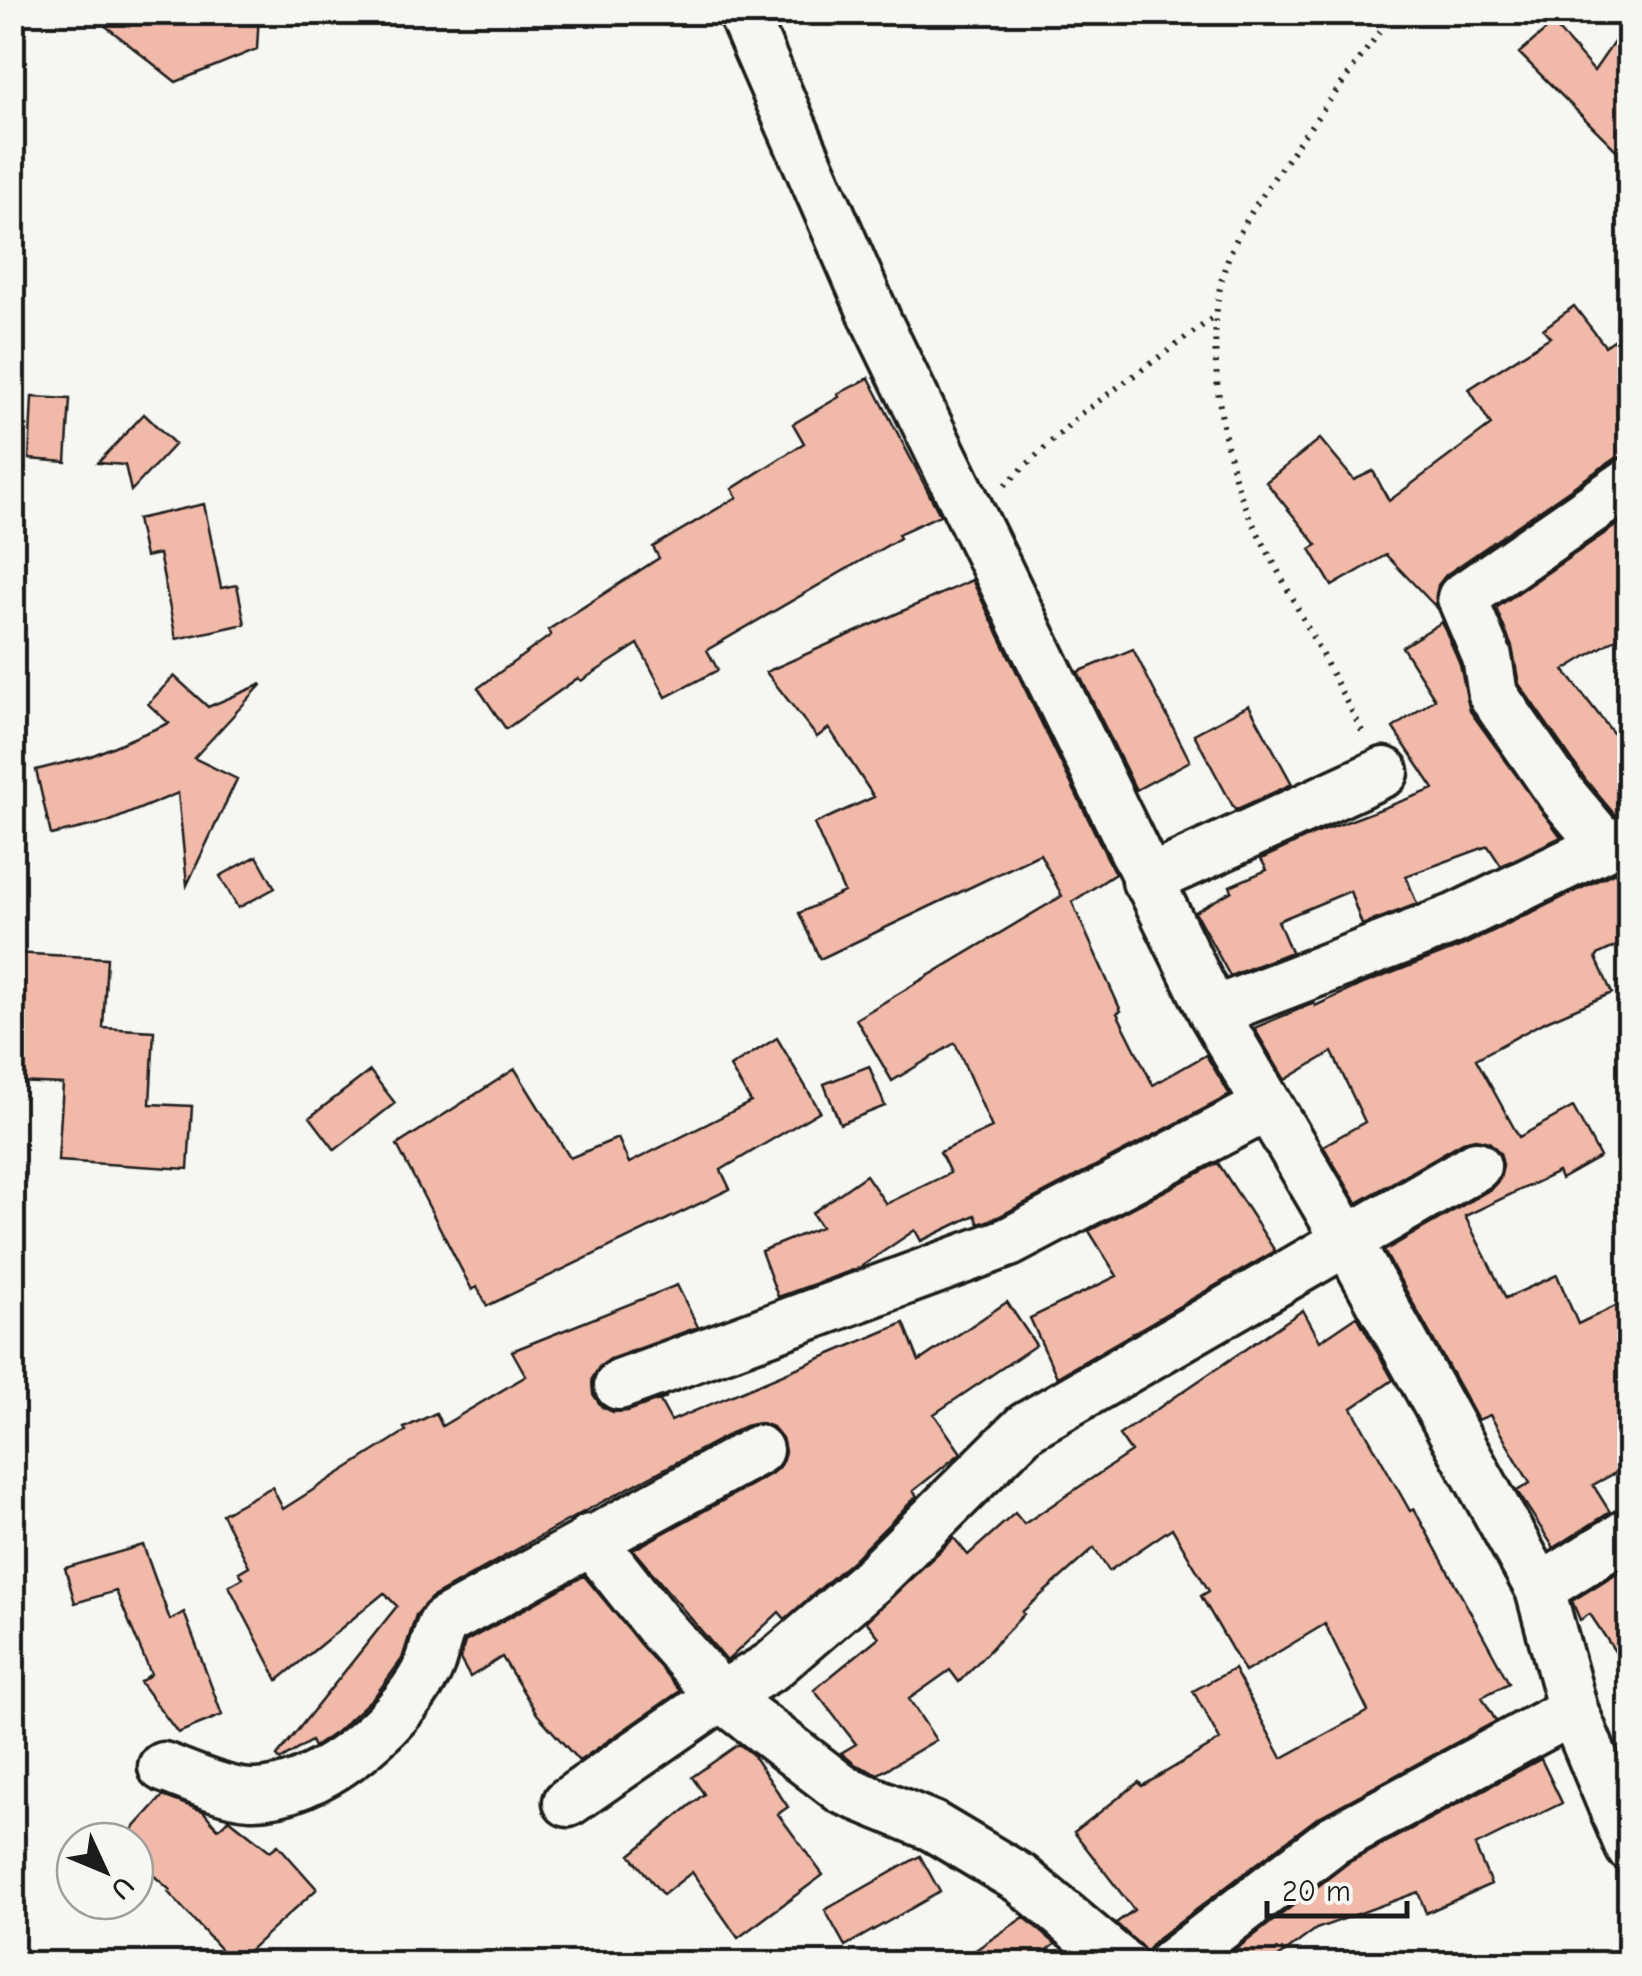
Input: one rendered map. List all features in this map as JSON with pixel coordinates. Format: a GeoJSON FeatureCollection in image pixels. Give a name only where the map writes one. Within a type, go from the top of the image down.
{"type":"FeatureCollection","features":[{"type":"Feature","properties":{"kind":"street"},"geometry":{"type":"LineString","coordinates":[[742,12],[877,322],[1147,881],[1214,1012],[1348,1242],[1540,1589],[1573,1710],[1630,1847]]}},
{"type":"Feature","properties":{"kind":"street"},"geometry":{"type":"LineString","coordinates":[[1214,1012],[1454,919],[1617,842],[1562,796],[1493,695],[1487,657],[1462,598],[1630,482]]}},
{"type":"Feature","properties":{"kind":"street"},"geometry":{"type":"LineString","coordinates":[[1147,881],[1384,772]]}},
{"type":"Feature","properties":{"kind":"street"},"geometry":{"type":"LineString","coordinates":[[620,1385],[1009,1242],[1268,1106]]}},
{"type":"Feature","properties":{"kind":"street"},"geometry":{"type":"LineString","coordinates":[[568,1802],[721,1696],[772,1666],[928,1526],[994,1455],[1026,1427],[1476,1166]]}},
{"type":"Feature","properties":{"kind":"street"},"geometry":{"type":"LineString","coordinates":[[162,1768],[251,1794],[319,1777],[378,1732],[408,1701],[428,1668],[436,1634],[444,1622],[758,1450]]}},
{"type":"Feature","properties":{"kind":"street"},"geometry":{"type":"LineString","coordinates":[[1540,1589],[1630,1532]]}},
{"type":"Feature","properties":{"kind":"street"},"geometry":{"type":"LineString","coordinates":[[590,1539],[721,1696],[842,1789],[932,1826],[1022,1879],[1122,1964]]}},
{"type":"Feature","properties":{"kind":"street"},"geometry":{"type":"LineString","coordinates":[[1171,1964],[1334,1840],[1573,1710]]}},
{"type":"Feature","properties":{"kind":"path"},"geometry":{"type":"LineString","coordinates":[[1384,772],[1248,514],[1233,478],[1217,381],[1223,272],[1258,200],[1394,12]]}},
{"type":"Feature","properties":{"kind":"path"},"geometry":{"type":"LineString","coordinates":[[973,515],[1081,414],[1218,314]]}},
{"type":"Feature","properties":{"kind":"building"},"geometry":{"type":"Polygon","coordinates":[[[88,12],[259,12],[257,49],[176,82],[88,12]]]}},
{"type":"Feature","properties":{"kind":"building"},"geometry":{"type":"Polygon","coordinates":[[[1630,19],[1630,164],[1519,53],[1553,24],[1594,71],[1630,19]]]}},
{"type":"Feature","properties":{"kind":"building"},"geometry":{"type":"Polygon","coordinates":[[[1574,306],[1605,346],[1630,329],[1630,455],[1614,459],[1446,575],[1438,585],[1436,607],[1386,555],[1332,586],[1310,549],[1317,545],[1266,482],[1320,439],[1354,480],[1373,471],[1389,501],[1491,425],[1469,389],[1550,337],[1543,329],[1574,306]]]}},
{"type":"Feature","properties":{"kind":"building"},"geometry":{"type":"Polygon","coordinates":[[[869,378],[940,515],[898,534],[900,538],[707,650],[718,670],[666,697],[638,644],[581,681],[578,678],[506,729],[478,688],[551,635],[548,630],[659,558],[653,547],[737,497],[732,489],[804,443],[793,424],[869,378]]]}},
{"type":"Feature","properties":{"kind":"building"},"geometry":{"type":"Polygon","coordinates":[[[32,397],[70,399],[66,462],[29,459],[32,397]]]}},
{"type":"Feature","properties":{"kind":"building"},"geometry":{"type":"Polygon","coordinates":[[[144,414],[175,444],[131,491],[125,465],[98,463],[144,414]]]}},
{"type":"Feature","properties":{"kind":"building"},"geometry":{"type":"Polygon","coordinates":[[[204,504],[221,588],[237,585],[245,624],[176,639],[159,554],[145,557],[137,519],[204,504]]]}},
{"type":"Feature","properties":{"kind":"building"},"geometry":{"type":"Polygon","coordinates":[[[1630,516],[1630,630],[1564,670],[1630,755],[1630,812],[1615,815],[1519,684],[1512,647],[1496,608],[1630,516]]]}},
{"type":"Feature","properties":{"kind":"building"},"geometry":{"type":"Polygon","coordinates":[[[972,580],[1115,874],[1072,902],[1121,1011],[1117,1013],[1153,1085],[1206,1055],[1230,1095],[998,1217],[979,1224],[975,1215],[921,1241],[915,1230],[859,1268],[778,1297],[761,1251],[821,1227],[812,1213],[866,1175],[886,1204],[950,1173],[940,1152],[992,1128],[955,1043],[892,1081],[856,1019],[1062,896],[1040,854],[820,959],[799,913],[844,892],[814,824],[874,797],[829,728],[817,737],[766,672],[972,580]]]}},
{"type":"Feature","properties":{"kind":"building"},"geometry":{"type":"Polygon","coordinates":[[[1442,622],[1460,665],[1470,711],[1561,837],[1501,866],[1488,846],[1406,876],[1417,904],[1362,925],[1350,891],[1278,921],[1291,952],[1230,976],[1195,912],[1232,891],[1230,886],[1267,870],[1261,859],[1312,835],[1434,789],[1393,728],[1435,699],[1402,647],[1442,622]]]}},
{"type":"Feature","properties":{"kind":"building"},"geometry":{"type":"Polygon","coordinates":[[[1133,649],[1190,761],[1136,790],[1078,672],[1133,649]]]}},
{"type":"Feature","properties":{"kind":"building"},"geometry":{"type":"Polygon","coordinates":[[[174,676],[208,707],[262,684],[194,758],[237,779],[187,885],[178,793],[108,822],[51,835],[36,770],[91,756],[169,723],[148,704],[174,676]]]}},
{"type":"Feature","properties":{"kind":"building"},"geometry":{"type":"Polygon","coordinates":[[[1249,705],[1292,784],[1235,810],[1194,734],[1249,705]]]}},
{"type":"Feature","properties":{"kind":"building"},"geometry":{"type":"Polygon","coordinates":[[[257,856],[275,888],[238,908],[220,876],[257,856]]]}},
{"type":"Feature","properties":{"kind":"building"},"geometry":{"type":"Polygon","coordinates":[[[1615,872],[1630,903],[1630,940],[1596,958],[1612,993],[1542,1023],[1476,1059],[1519,1137],[1573,1107],[1600,1157],[1561,1179],[1558,1172],[1465,1216],[1506,1298],[1557,1275],[1578,1324],[1630,1299],[1630,1465],[1593,1485],[1610,1512],[1554,1548],[1517,1491],[1530,1483],[1490,1415],[1478,1420],[1384,1251],[1491,1189],[1500,1179],[1500,1153],[1489,1142],[1463,1142],[1357,1203],[1323,1146],[1365,1122],[1332,1052],[1285,1080],[1254,1028],[1464,945],[1615,872]]]}},
{"type":"Feature","properties":{"kind":"building"},"geometry":{"type":"Polygon","coordinates":[[[12,953],[107,958],[103,1028],[154,1031],[150,1104],[192,1106],[188,1169],[58,1161],[63,1084],[15,1082],[20,1005],[12,1005],[12,953]]]}},
{"type":"Feature","properties":{"kind":"building"},"geometry":{"type":"Polygon","coordinates":[[[777,1038],[820,1111],[721,1170],[730,1189],[487,1306],[477,1287],[472,1290],[397,1145],[515,1069],[570,1158],[618,1138],[629,1163],[751,1102],[730,1067],[777,1038]]]}},
{"type":"Feature","properties":{"kind":"building"},"geometry":{"type":"Polygon","coordinates":[[[869,1066],[885,1106],[840,1124],[824,1084],[869,1066]]]}},
{"type":"Feature","properties":{"kind":"building"},"geometry":{"type":"Polygon","coordinates":[[[370,1071],[395,1103],[335,1150],[310,1117],[370,1071]]]}},
{"type":"Feature","properties":{"kind":"building"},"geometry":{"type":"Polygon","coordinates":[[[1218,1163],[1275,1251],[1057,1377],[1030,1318],[1117,1276],[1089,1231],[1218,1163]]]}},
{"type":"Feature","properties":{"kind":"building"},"geometry":{"type":"Polygon","coordinates":[[[677,1285],[698,1327],[610,1359],[599,1367],[592,1379],[593,1394],[602,1407],[613,1412],[628,1411],[667,1397],[660,1401],[671,1421],[904,1323],[919,1361],[1007,1302],[1036,1345],[934,1414],[961,1453],[913,1491],[917,1496],[853,1560],[785,1619],[779,1612],[727,1661],[633,1550],[781,1465],[785,1452],[782,1438],[773,1427],[760,1423],[745,1426],[431,1598],[416,1615],[402,1659],[375,1696],[314,1747],[311,1741],[280,1760],[277,1756],[397,1606],[384,1593],[278,1680],[229,1586],[243,1578],[239,1572],[249,1566],[222,1514],[272,1487],[283,1509],[406,1431],[404,1428],[436,1413],[442,1426],[526,1376],[512,1351],[677,1285]]]}},
{"type":"Feature","properties":{"kind":"building"},"geometry":{"type":"Polygon","coordinates":[[[1303,1310],[1320,1341],[1357,1316],[1393,1380],[1352,1408],[1410,1511],[1414,1509],[1509,1683],[1482,1697],[1496,1721],[1317,1818],[1146,1952],[1116,1923],[1134,1910],[1074,1832],[1139,1782],[1142,1786],[1220,1740],[1193,1691],[1234,1669],[1282,1758],[1368,1711],[1325,1624],[1245,1672],[1201,1596],[1209,1591],[1172,1528],[1109,1571],[1094,1548],[1022,1612],[959,1682],[950,1670],[909,1699],[936,1740],[878,1774],[856,1765],[841,1753],[856,1744],[814,1690],[879,1637],[866,1621],[954,1538],[968,1555],[1015,1513],[1024,1524],[1131,1452],[1119,1435],[1303,1310]]]}},
{"type":"Feature","properties":{"kind":"building"},"geometry":{"type":"Polygon","coordinates":[[[143,1545],[170,1620],[184,1612],[222,1715],[178,1733],[140,1682],[151,1674],[116,1591],[75,1603],[65,1568],[143,1545]]]}},
{"type":"Feature","properties":{"kind":"building"},"geometry":{"type":"Polygon","coordinates":[[[1630,1565],[1630,1674],[1590,1614],[1580,1620],[1572,1601],[1630,1565]]]}},
{"type":"Feature","properties":{"kind":"building"},"geometry":{"type":"Polygon","coordinates":[[[584,1576],[680,1691],[579,1761],[537,1714],[502,1657],[470,1677],[460,1659],[465,1642],[584,1576]]]}},
{"type":"Feature","properties":{"kind":"building"},"geometry":{"type":"Polygon","coordinates":[[[739,1744],[752,1754],[788,1807],[778,1814],[823,1875],[738,1938],[692,1872],[663,1895],[630,1855],[704,1794],[692,1777],[739,1744]]]}},
{"type":"Feature","properties":{"kind":"building"},"geometry":{"type":"Polygon","coordinates":[[[1541,1759],[1562,1803],[1475,1846],[1491,1884],[1426,1913],[1418,1892],[1316,1929],[1269,1964],[1217,1964],[1348,1863],[1541,1759]]]}},
{"type":"Feature","properties":{"kind":"building"},"geometry":{"type":"Polygon","coordinates":[[[163,1796],[203,1811],[218,1829],[229,1819],[270,1851],[278,1845],[317,1889],[234,1964],[155,1877],[155,1821],[140,1821],[163,1796]]]}},
{"type":"Feature","properties":{"kind":"building"},"geometry":{"type":"Polygon","coordinates":[[[920,1856],[940,1892],[845,1946],[825,1910],[920,1856]]]}},
{"type":"Feature","properties":{"kind":"building"},"geometry":{"type":"Polygon","coordinates":[[[1024,1917],[1056,1944],[1027,1964],[955,1964],[1024,1917]]]}}]}
